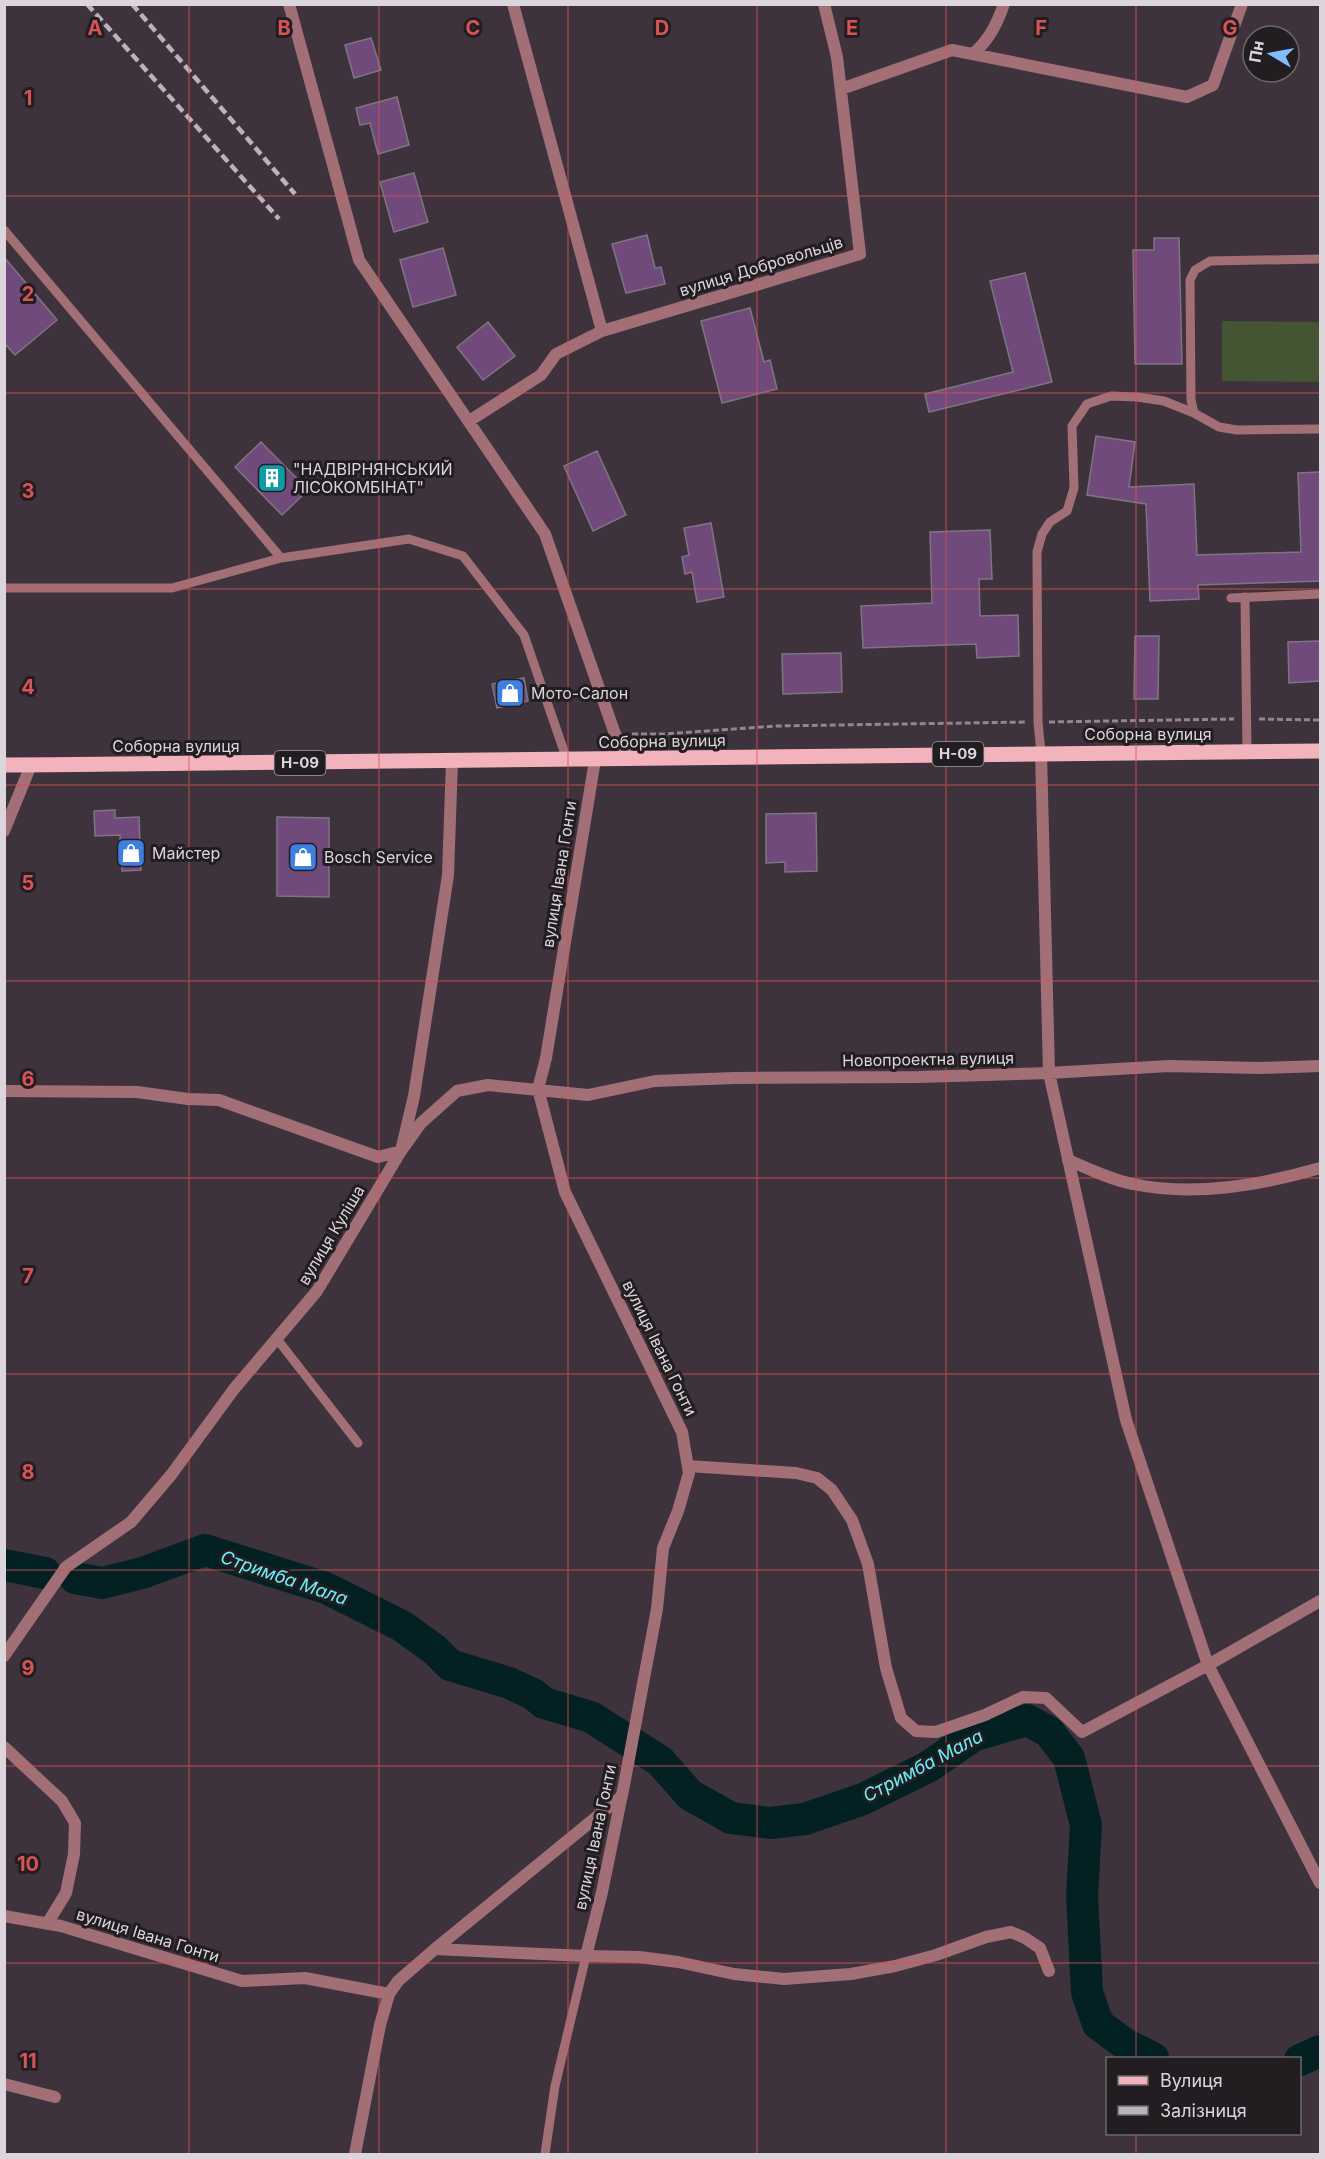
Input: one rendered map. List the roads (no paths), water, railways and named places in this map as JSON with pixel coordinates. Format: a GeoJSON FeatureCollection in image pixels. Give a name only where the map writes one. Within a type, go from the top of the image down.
{"type":"FeatureCollection","features":[{"type":"Feature","properties":{"kind":"main road","name":"Соборна вулиця"},"geometry":{"type":"LineString","coordinates":[[4,765],[1320,751]]}},
{"type":"Feature","properties":{"kind":"street"},"geometry":{"type":"LineString","coordinates":[[289,4],[359,260],[545,534],[615,734],[631,759]]}},
{"type":"Feature","properties":{"kind":"street"},"geometry":{"type":"LineString","coordinates":[[513,4],[602,331]]}},
{"type":"Feature","properties":{"kind":"street","name":"вулиця Добровольців"},"geometry":{"type":"LineString","coordinates":[[469,421],[541,375],[556,354],[602,331],[860,254],[837,57],[824,4]]}},
{"type":"Feature","properties":{"kind":"street"},"geometry":{"type":"LineString","coordinates":[[973,54],[986,42],[999,19],[1004,4]]}},
{"type":"Feature","properties":{"kind":"street"},"geometry":{"type":"LineString","coordinates":[[841,89],[952,50],[1187,97],[1213,85],[1242,4]]}},
{"type":"Feature","properties":{"kind":"street"},"geometry":{"type":"LineString","coordinates":[[1041,753],[1049,1073],[1126,1420],[1208,1665],[1320,1883]]}},
{"type":"Feature","properties":{"kind":"street","name":"вулиця Івана Гонти"},"geometry":{"type":"LineString","coordinates":[[586,1956],[625,1780],[657,1608],[663,1548],[690,1473],[682,1431],[565,1192],[538,1089],[546,1058],[595,760]]}},
{"type":"Feature","properties":{"kind":"street","name":"вулиця Куліша"},"geometry":{"type":"LineString","coordinates":[[4,1656],[66,1567],[131,1522],[171,1476],[234,1389],[317,1292],[401,1151],[414,1096],[448,875],[452,762]]}},
{"type":"Feature","properties":{"kind":"street"},"geometry":{"type":"LineString","coordinates":[[4,831],[31,765]]}},
{"type":"Feature","properties":{"kind":"street","name":"Новопроектна вулиця"},"geometry":{"type":"LineString","coordinates":[[401,1151],[421,1123],[457,1091],[488,1085],[588,1095],[655,1081],[1049,1073],[1169,1066],[1260,1068],[1320,1066]]}},
{"type":"Feature","properties":{"kind":"street"},"geometry":{"type":"LineString","coordinates":[[4,1091],[137,1092],[219,1101],[378,1156],[401,1151]]}},
{"type":"Feature","properties":{"kind":"street"},"geometry":{"type":"LineString","coordinates":[[1068,1160],[1131,1184],[1158,1189],[1246,1186],[1320,1168]]}},
{"type":"Feature","properties":{"kind":"street"},"geometry":{"type":"LineString","coordinates":[[688,1466],[796,1473],[817,1478],[832,1490],[852,1520],[868,1564],[886,1668],[901,1718],[916,1731],[936,1732],[986,1715],[1023,1697],[1046,1698],[1082,1732],[1208,1665],[1320,1601]]}},
{"type":"Feature","properties":{"kind":"street"},"geometry":{"type":"LineString","coordinates":[[4,1747],[62,1801],[75,1822],[74,1854],[66,1893],[47,1924]]}},
{"type":"Feature","properties":{"kind":"street"},"geometry":{"type":"LineString","coordinates":[[355,2154],[380,2025],[389,1994],[398,1981],[621,1797]]}},
{"type":"Feature","properties":{"kind":"street","name":"вулиця Івана Гонти"},"geometry":{"type":"LineString","coordinates":[[4,1916],[47,1924],[242,1981],[305,1978],[389,1994]]}},
{"type":"Feature","properties":{"kind":"street"},"geometry":{"type":"LineString","coordinates":[[435,1949],[639,1957],[678,1962],[734,1974],[784,1979],[851,1974],[895,1966],[936,1955],[986,1937],[1011,1932],[1040,1948],[1049,1971]]}},
{"type":"Feature","properties":{"kind":"street"},"geometry":{"type":"LineString","coordinates":[[4,2084],[56,2097]]}},
{"type":"Feature","properties":{"kind":"lane"},"geometry":{"type":"LineString","coordinates":[[4,230],[281,558]]}},
{"type":"Feature","properties":{"kind":"lane"},"geometry":{"type":"LineString","coordinates":[[1194,413],[1191,399],[1190,280],[1195,270],[1210,261],[1320,259]]}},
{"type":"Feature","properties":{"kind":"lane"},"geometry":{"type":"LineString","coordinates":[[1041,753],[1038,722],[1037,552],[1042,534],[1050,522],[1067,511],[1074,488],[1072,426],[1087,404],[1111,396],[1164,401],[1194,413],[1219,427],[1237,430],[1320,429]]}},
{"type":"Feature","properties":{"kind":"lane"},"geometry":{"type":"LineString","coordinates":[[4,588],[172,588],[281,558],[409,538],[463,556],[524,635],[567,760]]}},
{"type":"Feature","properties":{"kind":"lane"},"geometry":{"type":"LineString","coordinates":[[1232,598],[1320,594]]}},
{"type":"Feature","properties":{"kind":"lane"},"geometry":{"type":"LineString","coordinates":[[1245,597],[1248,752]]}},
{"type":"Feature","properties":{"kind":"lane"},"geometry":{"type":"LineString","coordinates":[[277,1339],[358,1443]]}},
{"type":"Feature","properties":{"kind":"lane"},"geometry":{"type":"LineString","coordinates":[[545,2154],[555,2086],[586,1956]]}},
{"type":"Feature","properties":{"kind":"waterway","name":"Стримба Мала"},"geometry":{"type":"LineString","coordinates":[[75,1578],[102,1583],[142,1573],[205,1550],[326,1588],[402,1626],[435,1650],[450,1665],[509,1683],[533,1694],[544,1703],[591,1717],[660,1761],[690,1795],[731,1818],[770,1823],[805,1819],[863,1799],[928,1767],[973,1736],[1027,1720],[1049,1732],[1069,1758],[1086,1825],[1082,1896],[1087,1992],[1098,2024],[1125,2044],[1151,2057]]}},
{"type":"Feature","properties":{"kind":"waterway","name":"Стримба Мала"},"geometry":{"type":"LineString","coordinates":[[4,1565],[45,1573]]}},
{"type":"Feature","properties":{"kind":"waterway","name":"Стримба Мала"},"geometry":{"type":"LineString","coordinates":[[1301,2060],[1320,2051]]}},
{"type":"Feature","properties":{"kind":"railway"},"geometry":{"type":"LineString","coordinates":[[87,4],[279,219]]}},
{"type":"Feature","properties":{"kind":"railway"},"geometry":{"type":"LineString","coordinates":[[132,4],[295,194]]}},
{"type":"Feature","properties":{"kind":"place","name":"\"НАДВІРНЯНСЬКИЙ ЛІСОКОМБІНАТ\""},"geometry":{"type":"Point","coordinates":[272,478]}},
{"type":"Feature","properties":{"kind":"place","name":"Мото-Салон"},"geometry":{"type":"Point","coordinates":[510,693]}},
{"type":"Feature","properties":{"kind":"place","name":"Майстер"},"geometry":{"type":"Point","coordinates":[131,853]}},
{"type":"Feature","properties":{"kind":"place","name":"Bosch Service"},"geometry":{"type":"Point","coordinates":[303,857]}}]}
